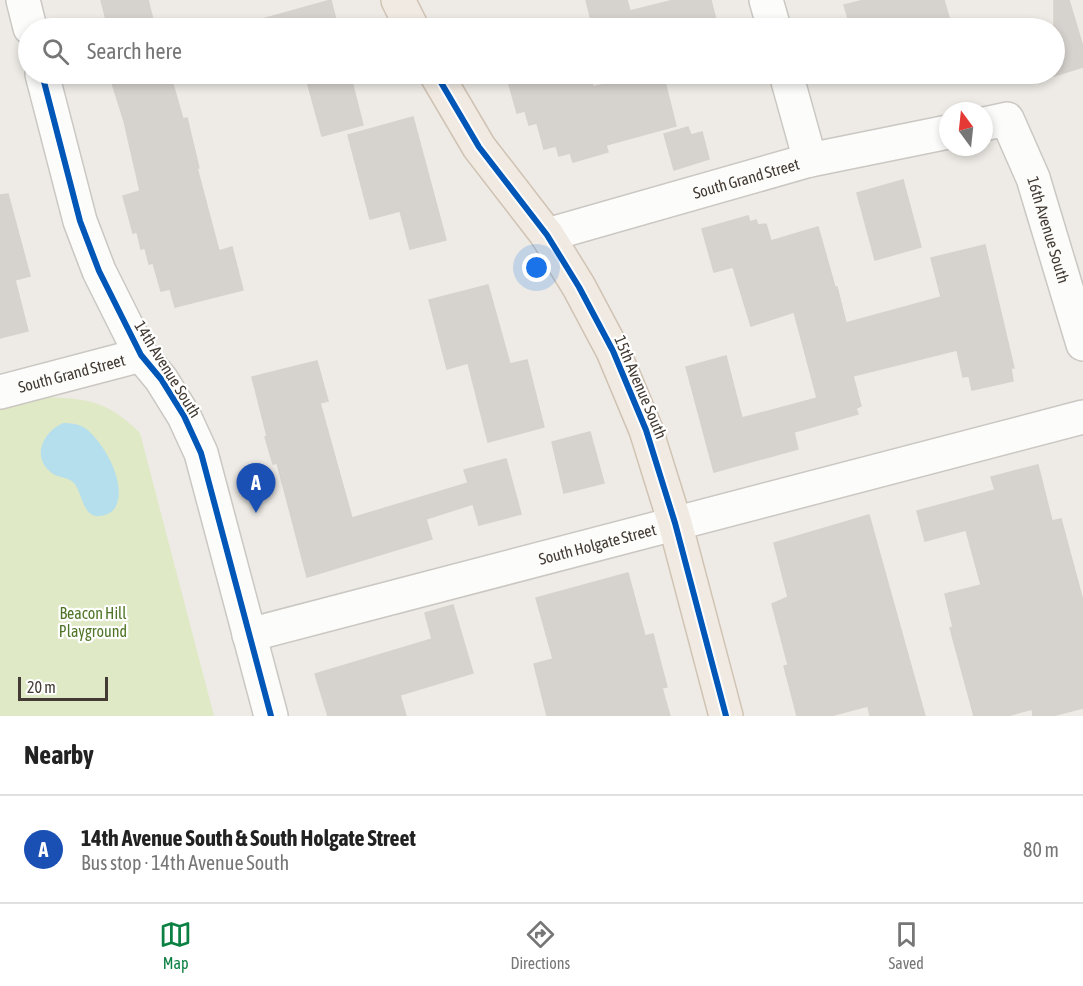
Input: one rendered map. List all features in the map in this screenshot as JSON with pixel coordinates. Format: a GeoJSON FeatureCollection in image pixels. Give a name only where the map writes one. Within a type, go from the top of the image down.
{"type":"FeatureCollection","features":[{"type":"Feature","properties":{"kind":"main road"},"geometry":{"type":"LineString","coordinates":[[398,0],[407,18]]}},
{"type":"Feature","properties":{"kind":"main road","name":"15th Avenue South"},"geometry":{"type":"LineString","coordinates":[[442,84],[479,147],[547,234],[579,287],[613,351],[646,430],[675,523],[726,716]]}},
{"type":"Feature","properties":{"kind":"street"},"geometry":{"type":"LineString","coordinates":[[23,0],[28,18]]}},
{"type":"Feature","properties":{"kind":"street"},"geometry":{"type":"LineString","coordinates":[[766,0],[771,18]]}},
{"type":"Feature","properties":{"kind":"street","name":"14th Avenue South"},"geometry":{"type":"LineString","coordinates":[[45,84],[80,221],[99,271],[141,355],[161,379],[184,416],[201,453],[271,716]]}},
{"type":"Feature","properties":{"kind":"street"},"geometry":{"type":"LineString","coordinates":[[789,84],[810,160]]}},
{"type":"Feature","properties":{"kind":"street","name":"16th Avenue South"},"geometry":{"type":"LineString","coordinates":[[995,122],[1033,178],[1083,344]]}},
{"type":"Feature","properties":{"kind":"street","name":"South Grand Street"},"geometry":{"type":"LineString","coordinates":[[547,234],[810,160],[939,134]]}},
{"type":"Feature","properties":{"kind":"street","name":"South Grand Street"},"geometry":{"type":"LineString","coordinates":[[0,392],[141,355]]}},
{"type":"Feature","properties":{"kind":"street","name":"South Holgate Street"},"geometry":{"type":"LineString","coordinates":[[249,635],[1083,417]]}},
{"type":"Feature","properties":{"kind":"green space","name":"Beacon Hill Playground"},"geometry":{"type":"Polygon","coordinates":[[[50,397],[77,399],[99,404],[119,415],[140,433],[214,716],[0,716],[0,410],[50,397]]]}},
{"type":"Feature","properties":{"kind":"water"},"geometry":{"type":"Polygon","coordinates":[[[63,423],[85,428],[106,453],[116,475],[118,486],[119,497],[113,511],[105,515],[92,515],[74,483],[53,474],[42,461],[41,453],[45,439],[63,423]]]}},
{"type":"Feature","properties":{"kind":"building"},"geometry":{"type":"Polygon","coordinates":[[[101,0],[148,0],[152,18],[106,18],[101,0]]]}},
{"type":"Feature","properties":{"kind":"building"},"geometry":{"type":"Polygon","coordinates":[[[331,0],[336,18],[266,18],[331,0]]]}},
{"type":"Feature","properties":{"kind":"building"},"geometry":{"type":"Polygon","coordinates":[[[586,0],[627,0],[630,11],[674,0],[711,0],[716,18],[590,18],[586,0]]]}},
{"type":"Feature","properties":{"kind":"building"},"geometry":{"type":"Polygon","coordinates":[[[864,0],[944,0],[949,18],[848,18],[844,5],[864,0]]]}},
{"type":"Feature","properties":{"kind":"building"},"geometry":{"type":"Polygon","coordinates":[[[1054,0],[1069,0],[1083,47],[1083,67],[1065,73],[1065,18],[1054,18],[1054,0]]]}},
{"type":"Feature","properties":{"kind":"building"},"geometry":{"type":"Polygon","coordinates":[[[112,84],[173,84],[183,119],[187,118],[199,168],[197,168],[219,251],[232,247],[243,290],[175,307],[170,289],[161,291],[153,263],[149,264],[145,248],[141,249],[137,232],[133,233],[123,196],[140,191],[124,121],[112,84]]]}},
{"type":"Feature","properties":{"kind":"building"},"geometry":{"type":"Polygon","coordinates":[[[308,84],[353,84],[363,125],[322,136],[308,84]]]}},
{"type":"Feature","properties":{"kind":"building"},"geometry":{"type":"Polygon","coordinates":[[[509,84],[593,84],[593,87],[605,84],[666,84],[676,126],[606,145],[608,152],[573,162],[570,153],[559,156],[556,146],[544,149],[537,123],[529,125],[525,111],[517,113],[509,84]]]}},
{"type":"Feature","properties":{"kind":"building"},"geometry":{"type":"Polygon","coordinates":[[[413,117],[446,240],[410,249],[400,211],[370,219],[348,135],[413,117]]]}},
{"type":"Feature","properties":{"kind":"building"},"geometry":{"type":"Polygon","coordinates":[[[688,127],[691,135],[702,132],[709,159],[674,170],[664,134],[688,127]]]}},
{"type":"Feature","properties":{"kind":"building"},"geometry":{"type":"Polygon","coordinates":[[[903,180],[921,247],[875,260],[857,193],[903,180]]]}},
{"type":"Feature","properties":{"kind":"building"},"geometry":{"type":"Polygon","coordinates":[[[8,194],[30,276],[15,280],[28,331],[0,338],[0,195],[8,194]]]}},
{"type":"Feature","properties":{"kind":"building"},"geometry":{"type":"Polygon","coordinates":[[[748,216],[750,222],[756,220],[758,225],[766,224],[771,241],[818,227],[846,323],[941,297],[931,258],[985,245],[1014,368],[1011,368],[1013,381],[972,390],[969,376],[963,377],[957,350],[853,376],[861,406],[856,408],[858,414],[794,432],[798,449],[714,472],[686,367],[726,356],[742,418],[817,398],[794,312],[751,326],[733,267],[714,272],[702,229],[748,216]]]}},
{"type":"Feature","properties":{"kind":"building"},"geometry":{"type":"Polygon","coordinates":[[[488,285],[510,364],[527,360],[544,427],[488,442],[468,363],[447,369],[429,300],[488,285]]]}},
{"type":"Feature","properties":{"kind":"building"},"geometry":{"type":"Polygon","coordinates":[[[317,361],[328,401],[320,403],[352,518],[468,483],[464,470],[506,459],[521,514],[479,525],[473,504],[426,519],[432,539],[307,577],[277,463],[273,464],[265,437],[267,436],[252,377],[317,361]]]}},
{"type":"Feature","properties":{"kind":"building"},"geometry":{"type":"Polygon","coordinates":[[[590,432],[604,483],[564,493],[552,442],[590,432]]]}},
{"type":"Feature","properties":{"kind":"building"},"geometry":{"type":"Polygon","coordinates":[[[1038,465],[1052,521],[1061,519],[1083,601],[1083,708],[1052,716],[1033,716],[1032,709],[1007,716],[974,716],[950,628],[953,627],[945,594],[981,585],[966,530],[925,541],[917,511],[995,490],[991,477],[1038,465]]]}},
{"type":"Feature","properties":{"kind":"building"},"geometry":{"type":"Polygon","coordinates":[[[869,515],[925,716],[870,716],[868,706],[830,716],[797,716],[784,666],[788,665],[772,604],[788,597],[774,543],[869,515]]]}},
{"type":"Feature","properties":{"kind":"building"},"geometry":{"type":"Polygon","coordinates":[[[628,573],[645,636],[653,634],[667,687],[662,688],[670,716],[547,716],[534,664],[553,659],[536,598],[628,573]]]}},
{"type":"Feature","properties":{"kind":"building"},"geometry":{"type":"Polygon","coordinates":[[[453,605],[473,673],[400,695],[406,716],[328,716],[315,674],[432,639],[425,613],[453,605]]]}},
{"type":"Feature","properties":{"kind":"cycle path"},"geometry":{"type":"LineString","coordinates":[[45,84],[80,221],[99,271],[141,355],[161,379],[184,416],[201,453],[271,716]]}},
{"type":"Feature","properties":{"kind":"cycle path"},"geometry":{"type":"LineString","coordinates":[[442,84],[479,147],[547,235],[579,287],[613,351],[646,430],[675,523],[726,716]]}},
{"type":"Feature","properties":{"kind":"place","name":"14th Avenue South & South Holgate Street"},"geometry":{"type":"Point","coordinates":[256,513]}}]}
